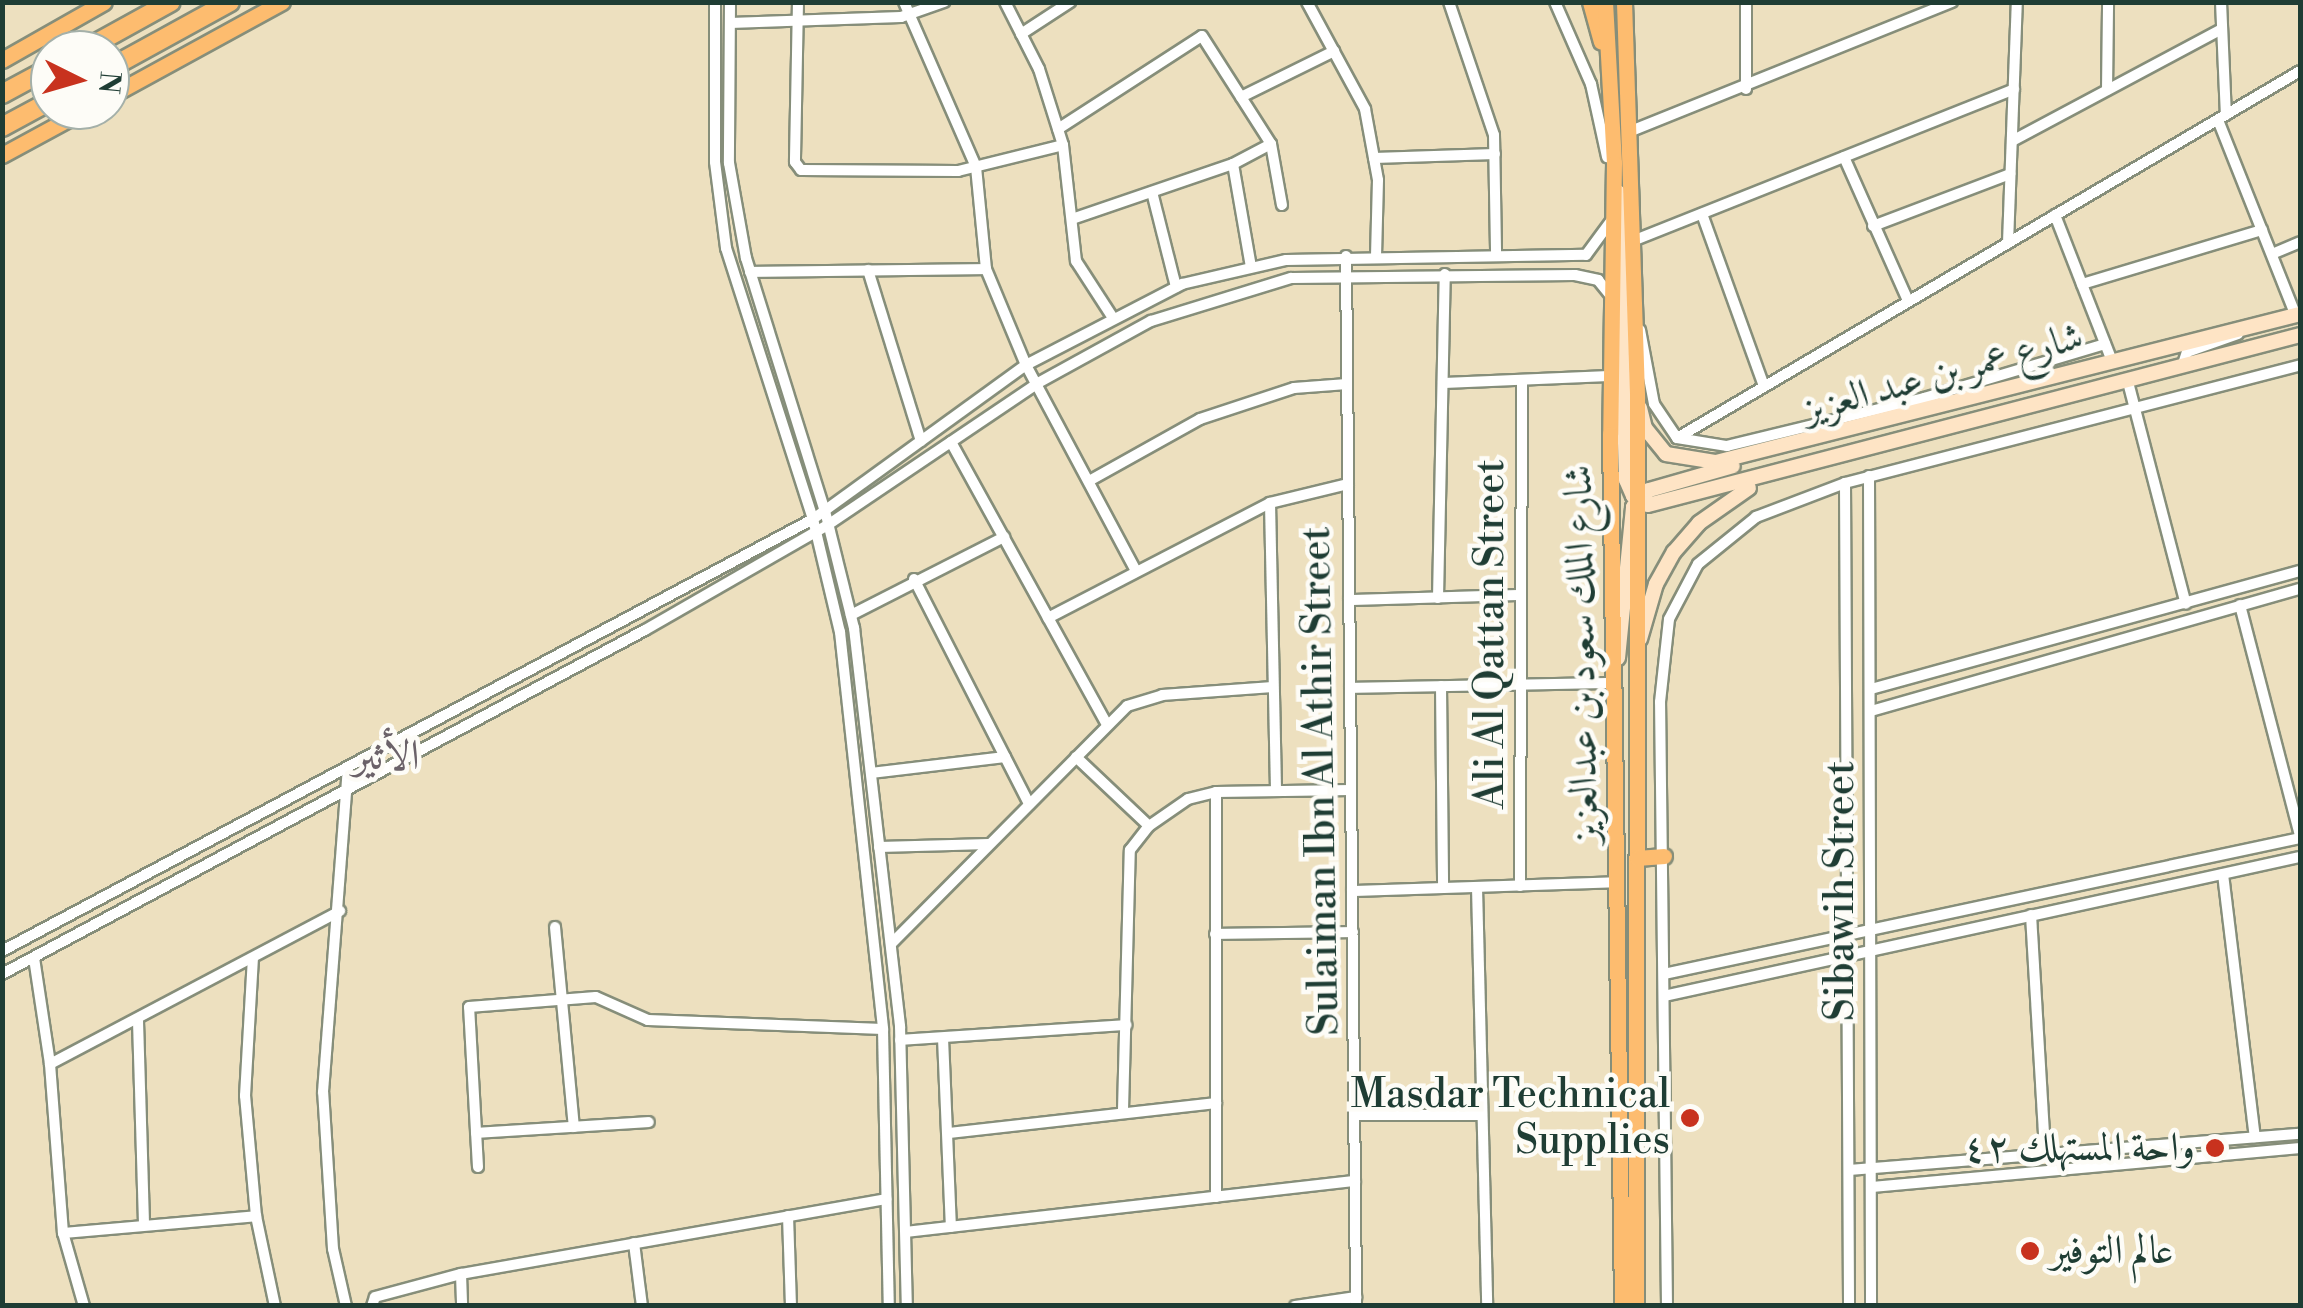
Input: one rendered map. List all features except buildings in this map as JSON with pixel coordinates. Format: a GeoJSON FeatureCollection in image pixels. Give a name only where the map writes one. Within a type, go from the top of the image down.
{"type":"FeatureCollection","features":[{"type":"Feature","properties":{"kind":"highway"},"geometry":{"type":"LineString","coordinates":[[120,30],[170,2]]}},
{"type":"Feature","properties":{"kind":"highway"},"geometry":{"type":"LineString","coordinates":[[130,57],[230,2]]}},
{"type":"Feature","properties":{"kind":"highway"},"geometry":{"type":"LineString","coordinates":[[2,94],[30,79]]}},
{"type":"Feature","properties":{"kind":"highway"},"geometry":{"type":"LineString","coordinates":[[2,127],[30,112]]}},
{"type":"Feature","properties":{"kind":"main road"},"geometry":{"type":"LineString","coordinates":[[2,60],[82,8],[104,2]]}},
{"type":"Feature","properties":{"kind":"main road"},"geometry":{"type":"LineString","coordinates":[[130,85],[282,2]]}},
{"type":"Feature","properties":{"kind":"main road"},"geometry":{"type":"LineString","coordinates":[[1590,2],[1612,122]]}},
{"type":"Feature","properties":{"kind":"main road","name":"شارع الملك سعود بن عبدالعزيز"},"geometry":{"type":"LineString","coordinates":[[1605,2],[1614,163],[1610,376],[1622,1306]]}},
{"type":"Feature","properties":{"kind":"main road","name":"شارع الملك سعود بن عبدالعزيز"},"geometry":{"type":"LineString","coordinates":[[1626,2],[1635,240],[1638,501],[1632,684],[1637,858],[1636,1306]]}},
{"type":"Feature","properties":{"kind":"main road"},"geometry":{"type":"LineString","coordinates":[[2,155],[48,130]]}},
{"type":"Feature","properties":{"kind":"main road"},"geometry":{"type":"LineString","coordinates":[[1614,163],[1624,225],[1626,480],[1638,501]]}},
{"type":"Feature","properties":{"kind":"main road","name":"شارع عمر بن عبد العزيز"},"geometry":{"type":"LineString","coordinates":[[1637,396],[1651,439],[1676,460],[1716,462],[1776,450],[2298,315]]}},
{"type":"Feature","properties":{"kind":"main road"},"geometry":{"type":"LineString","coordinates":[[1638,501],[1665,504],[2300,336]]}},
{"type":"Feature","properties":{"kind":"main road"},"geometry":{"type":"LineString","coordinates":[[1615,683],[1626,531],[1638,501],[1654,488],[1776,450]]}},
{"type":"Feature","properties":{"kind":"main road"},"geometry":{"type":"LineString","coordinates":[[1632,684],[1649,602],[1674,552],[1721,504],[1782,474]]}},
{"type":"Feature","properties":{"kind":"main road"},"geometry":{"type":"LineString","coordinates":[[1637,858],[1664,856]]}},
{"type":"Feature","properties":{"kind":"street"},"geometry":{"type":"LineString","coordinates":[[715,2],[714,162],[726,248],[812,519],[840,632],[883,1029],[889,1306]]}},
{"type":"Feature","properties":{"kind":"street"},"geometry":{"type":"LineString","coordinates":[[730,2],[729,163],[750,272],[829,524],[851,615],[900,1040],[907,1306]]}},
{"type":"Feature","properties":{"kind":"street"},"geometry":{"type":"LineString","coordinates":[[798,2],[795,162],[801,170],[976,167],[1062,145]]}},
{"type":"Feature","properties":{"kind":"street"},"geometry":{"type":"LineString","coordinates":[[904,2],[976,167],[986,269],[1026,365],[1136,570]]}},
{"type":"Feature","properties":{"kind":"street"},"geometry":{"type":"LineString","coordinates":[[730,23],[907,15],[944,2]]}},
{"type":"Feature","properties":{"kind":"street"},"geometry":{"type":"LineString","coordinates":[[1005,2],[1058,130],[1076,261],[1113,318]]}},
{"type":"Feature","properties":{"kind":"street"},"geometry":{"type":"LineString","coordinates":[[1020,34],[1070,2]]}},
{"type":"Feature","properties":{"kind":"street"},"geometry":{"type":"LineString","coordinates":[[1308,2],[1365,109],[1374,158],[1376,256]]}},
{"type":"Feature","properties":{"kind":"street"},"geometry":{"type":"LineString","coordinates":[[1449,2],[1477,71],[1495,154],[1496,255]]}},
{"type":"Feature","properties":{"kind":"street"},"geometry":{"type":"LineString","coordinates":[[1556,2],[1590,84],[1612,200]]}},
{"type":"Feature","properties":{"kind":"street"},"geometry":{"type":"LineString","coordinates":[[1746,2],[1746,90]]}},
{"type":"Feature","properties":{"kind":"street"},"geometry":{"type":"LineString","coordinates":[[1922,2],[1922,15]]}},
{"type":"Feature","properties":{"kind":"street"},"geometry":{"type":"LineString","coordinates":[[1631,131],[1746,90],[1952,2]]}},
{"type":"Feature","properties":{"kind":"street"},"geometry":{"type":"LineString","coordinates":[[2008,243],[2017,2]]}},
{"type":"Feature","properties":{"kind":"street"},"geometry":{"type":"LineString","coordinates":[[2107,90],[2108,2]]}},
{"type":"Feature","properties":{"kind":"street"},"geometry":{"type":"LineString","coordinates":[[2221,2],[2222,117],[2262,230],[2298,315]]}},
{"type":"Feature","properties":{"kind":"street"},"geometry":{"type":"LineString","coordinates":[[2012,141],[2220,30]]}},
{"type":"Feature","properties":{"kind":"street"},"geometry":{"type":"LineString","coordinates":[[1058,130],[1202,36],[1270,144],[1282,205]]}},
{"type":"Feature","properties":{"kind":"street"},"geometry":{"type":"LineString","coordinates":[[1241,98],[1334,51]]}},
{"type":"Feature","properties":{"kind":"street"},"geometry":{"type":"LineString","coordinates":[[1677,438],[2300,71]]}},
{"type":"Feature","properties":{"kind":"street"},"geometry":{"type":"LineString","coordinates":[[1635,240],[2014,89]]}},
{"type":"Feature","properties":{"kind":"street"},"geometry":{"type":"LineString","coordinates":[[1072,218],[1233,164],[1270,144]]}},
{"type":"Feature","properties":{"kind":"street"},"geometry":{"type":"LineString","coordinates":[[1374,158],[1495,154]]}},
{"type":"Feature","properties":{"kind":"street"},"geometry":{"type":"LineString","coordinates":[[1844,157],[1908,302]]}},
{"type":"Feature","properties":{"kind":"street"},"geometry":{"type":"LineString","coordinates":[[1233,164],[1251,267]]}},
{"type":"Feature","properties":{"kind":"street"},"geometry":{"type":"LineString","coordinates":[[1873,226],[2010,174]]}},
{"type":"Feature","properties":{"kind":"street"},"geometry":{"type":"LineString","coordinates":[[1152,192],[1176,287]]}},
{"type":"Feature","properties":{"kind":"street"},"geometry":{"type":"LineString","coordinates":[[1702,214],[1764,386]]}},
{"type":"Feature","properties":{"kind":"street"},"geometry":{"type":"LineString","coordinates":[[2055,215],[2112,362]]}},
{"type":"Feature","properties":{"kind":"street"},"geometry":{"type":"LineString","coordinates":[[2,952],[812,519],[1026,365],[1176,287],[1251,267],[1346,256],[1576,256],[1592,252],[1611,220]]}},
{"type":"Feature","properties":{"kind":"street"},"geometry":{"type":"LineString","coordinates":[[2082,284],[2262,230]]}},
{"type":"Feature","properties":{"kind":"street"},"geometry":{"type":"LineString","coordinates":[[2272,254],[2300,242]]}},
{"type":"Feature","properties":{"kind":"street","name":"Sulaiman Ibn Al Athir Street"},"geometry":{"type":"LineString","coordinates":[[1346,256],[1356,1301]]}},
{"type":"Feature","properties":{"kind":"street"},"geometry":{"type":"LineString","coordinates":[[1576,256],[1583,266],[1576,276]]}},
{"type":"Feature","properties":{"kind":"street"},"geometry":{"type":"LineString","coordinates":[[750,272],[986,269]]}},
{"type":"Feature","properties":{"kind":"street"},"geometry":{"type":"LineString","coordinates":[[868,270],[922,441]]}},
{"type":"Feature","properties":{"kind":"street"},"geometry":{"type":"LineString","coordinates":[[2,974],[351,792],[815,532],[1038,383],[1100,346],[1192,304],[1291,278],[1445,274],[1576,276],[1598,280],[1610,295]]}},
{"type":"Feature","properties":{"kind":"street"},"geometry":{"type":"LineString","coordinates":[[1438,598],[1445,274]]}},
{"type":"Feature","properties":{"kind":"street"},"geometry":{"type":"LineString","coordinates":[[1636,317],[1654,404],[1677,438],[1726,446],[1993,378],[2105,344]]}},
{"type":"Feature","properties":{"kind":"street"},"geometry":{"type":"LineString","coordinates":[[2182,368],[2186,352],[2258,325]]}},
{"type":"Feature","properties":{"kind":"street"},"geometry":{"type":"LineString","coordinates":[[1666,1306],[1660,702],[1669,619],[1698,564],[1756,517],[1846,483],[2300,365]]}},
{"type":"Feature","properties":{"kind":"street"},"geometry":{"type":"LineString","coordinates":[[1442,382],[1610,376]]}},
{"type":"Feature","properties":{"kind":"street"},"geometry":{"type":"LineString","coordinates":[[1980,397],[1993,378]]}},
{"type":"Feature","properties":{"kind":"street","name":"Ali Al Qattan Street"},"geometry":{"type":"LineString","coordinates":[[1520,886],[1522,382]]}},
{"type":"Feature","properties":{"kind":"street"},"geometry":{"type":"LineString","coordinates":[[2128,382],[2186,604]]}},
{"type":"Feature","properties":{"kind":"street"},"geometry":{"type":"LineString","coordinates":[[1089,481],[1240,404],[1294,388],[1347,384]]}},
{"type":"Feature","properties":{"kind":"street"},"geometry":{"type":"LineString","coordinates":[[951,442],[1108,725]]}},
{"type":"Feature","properties":{"kind":"street","name":"Sibawih Street"},"geometry":{"type":"LineString","coordinates":[[1870,476],[1870,1306]]}},
{"type":"Feature","properties":{"kind":"street","name":"Sibawih Street"},"geometry":{"type":"LineString","coordinates":[[1846,483],[1849,1306]]}},
{"type":"Feature","properties":{"kind":"street"},"geometry":{"type":"LineString","coordinates":[[1048,618],[1270,503],[1348,484]]}},
{"type":"Feature","properties":{"kind":"street"},"geometry":{"type":"LineString","coordinates":[[1270,503],[1276,790]]}},
{"type":"Feature","properties":{"kind":"street"},"geometry":{"type":"LineString","coordinates":[[851,615],[914,579],[1004,537]]}},
{"type":"Feature","properties":{"kind":"street"},"geometry":{"type":"LineString","coordinates":[[1870,689],[2300,570]]}},
{"type":"Feature","properties":{"kind":"street"},"geometry":{"type":"LineString","coordinates":[[914,579],[1030,804]]}},
{"type":"Feature","properties":{"kind":"street"},"geometry":{"type":"LineString","coordinates":[[1871,711],[2300,589]]}},
{"type":"Feature","properties":{"kind":"street"},"geometry":{"type":"LineString","coordinates":[[1349,600],[1521,595]]}},
{"type":"Feature","properties":{"kind":"street"},"geometry":{"type":"LineString","coordinates":[[1664,974],[2300,836],[2240,606]]}},
{"type":"Feature","properties":{"kind":"street"},"geometry":{"type":"LineString","coordinates":[[1350,688],[1615,683]]}},
{"type":"Feature","properties":{"kind":"street"},"geometry":{"type":"LineString","coordinates":[[1442,686],[1444,888]]}},
{"type":"Feature","properties":{"kind":"street"},"geometry":{"type":"LineString","coordinates":[[890,944],[1126,706],[1162,695],[1272,687]]}},
{"type":"Feature","properties":{"kind":"street"},"geometry":{"type":"LineString","coordinates":[[1870,689],[1894,704]]}},
{"type":"Feature","properties":{"kind":"street"},"geometry":{"type":"LineString","coordinates":[[1076,756],[1149,826]]}},
{"type":"Feature","properties":{"kind":"street"},"geometry":{"type":"LineString","coordinates":[[870,773],[1005,757]]}},
{"type":"Feature","properties":{"kind":"street"},"geometry":{"type":"LineString","coordinates":[[346,1306],[333,1249],[324,1109],[351,792],[348,769]]}},
{"type":"Feature","properties":{"kind":"street"},"geometry":{"type":"LineString","coordinates":[[1123,1110],[1130,850],[1149,826],[1188,800],[1216,792],[1351,790]]}},
{"type":"Feature","properties":{"kind":"street"},"geometry":{"type":"LineString","coordinates":[[1216,792],[1216,1197]]}},
{"type":"Feature","properties":{"kind":"street"},"geometry":{"type":"LineString","coordinates":[[879,847],[990,844]]}},
{"type":"Feature","properties":{"kind":"street"},"geometry":{"type":"LineString","coordinates":[[1664,996],[2300,858]]}},
{"type":"Feature","properties":{"kind":"street"},"geometry":{"type":"LineString","coordinates":[[2223,874],[2255,1137]]}},
{"type":"Feature","properties":{"kind":"street"},"geometry":{"type":"LineString","coordinates":[[1352,891],[1618,882]]}},
{"type":"Feature","properties":{"kind":"street"},"geometry":{"type":"LineString","coordinates":[[1477,887],[1487,1306]]}},
{"type":"Feature","properties":{"kind":"street"},"geometry":{"type":"LineString","coordinates":[[50,1064],[138,1021],[340,910]]}},
{"type":"Feature","properties":{"kind":"street"},"geometry":{"type":"LineString","coordinates":[[2031,914],[2045,1154]]}},
{"type":"Feature","properties":{"kind":"street"},"geometry":{"type":"LineString","coordinates":[[555,927],[565,999],[574,1127]]}},
{"type":"Feature","properties":{"kind":"street"},"geometry":{"type":"LineString","coordinates":[[1216,934],[1353,932]]}},
{"type":"Feature","properties":{"kind":"street"},"geometry":{"type":"LineString","coordinates":[[34,958],[50,1064],[62,1232],[84,1306]]}},
{"type":"Feature","properties":{"kind":"street"},"geometry":{"type":"LineString","coordinates":[[253,958],[246,1096],[256,1216],[275,1306]]}},
{"type":"Feature","properties":{"kind":"street"},"geometry":{"type":"LineString","coordinates":[[478,1166],[469,1007],[565,999],[616,1002],[648,1020],[883,1029]]}},
{"type":"Feature","properties":{"kind":"street"},"geometry":{"type":"LineString","coordinates":[[138,1021],[144,1225]]}},
{"type":"Feature","properties":{"kind":"street"},"geometry":{"type":"LineString","coordinates":[[900,1040],[1127,1026]]}},
{"type":"Feature","properties":{"kind":"street"},"geometry":{"type":"LineString","coordinates":[[943,1038],[951,1227]]}},
{"type":"Feature","properties":{"kind":"street"},"geometry":{"type":"LineString","coordinates":[[1850,1044],[1872,1044]]}},
{"type":"Feature","properties":{"kind":"street"},"geometry":{"type":"LineString","coordinates":[[949,1133],[1123,1110],[1216,1104]]}},
{"type":"Feature","properties":{"kind":"street"},"geometry":{"type":"LineString","coordinates":[[1354,1115],[1482,1115]]}},
{"type":"Feature","properties":{"kind":"street"},"geometry":{"type":"LineString","coordinates":[[476,1133],[649,1122]]}},
{"type":"Feature","properties":{"kind":"street"},"geometry":{"type":"LineString","coordinates":[[1850,1170],[2300,1134]]}},
{"type":"Feature","properties":{"kind":"street"},"geometry":{"type":"LineString","coordinates":[[1872,1187],[2300,1148]]}},
{"type":"Feature","properties":{"kind":"street"},"geometry":{"type":"LineString","coordinates":[[906,1232],[1355,1181]]}},
{"type":"Feature","properties":{"kind":"street"},"geometry":{"type":"LineString","coordinates":[[370,1305],[375,1298],[461,1274],[886,1199]]}},
{"type":"Feature","properties":{"kind":"street"},"geometry":{"type":"LineString","coordinates":[[62,1232],[256,1216]]}},
{"type":"Feature","properties":{"kind":"street"},"geometry":{"type":"LineString","coordinates":[[788,1216],[791,1306]]}},
{"type":"Feature","properties":{"kind":"street"},"geometry":{"type":"LineString","coordinates":[[634,1243],[642,1306]]}},
{"type":"Feature","properties":{"kind":"street"},"geometry":{"type":"LineString","coordinates":[[461,1274],[462,1306]]}},
{"type":"Feature","properties":{"kind":"street"},"geometry":{"type":"LineString","coordinates":[[1295,1306],[1356,1301]]}},
{"type":"Feature","properties":{"kind":"place","name":"Masdar Technical Supplies"},"geometry":{"type":"Point","coordinates":[1690,1118]}},
{"type":"Feature","properties":{"kind":"place","name":"واحة المستهلك ٤٢"},"geometry":{"type":"Point","coordinates":[2215,1148]}},
{"type":"Feature","properties":{"kind":"place","name":"عالم التوفير"},"geometry":{"type":"Point","coordinates":[2030,1251]}},
{"type":"Feature","properties":{"kind":"district","name":"الأثير"},"geometry":{"type":"Point","coordinates":[386,757]}}]}
